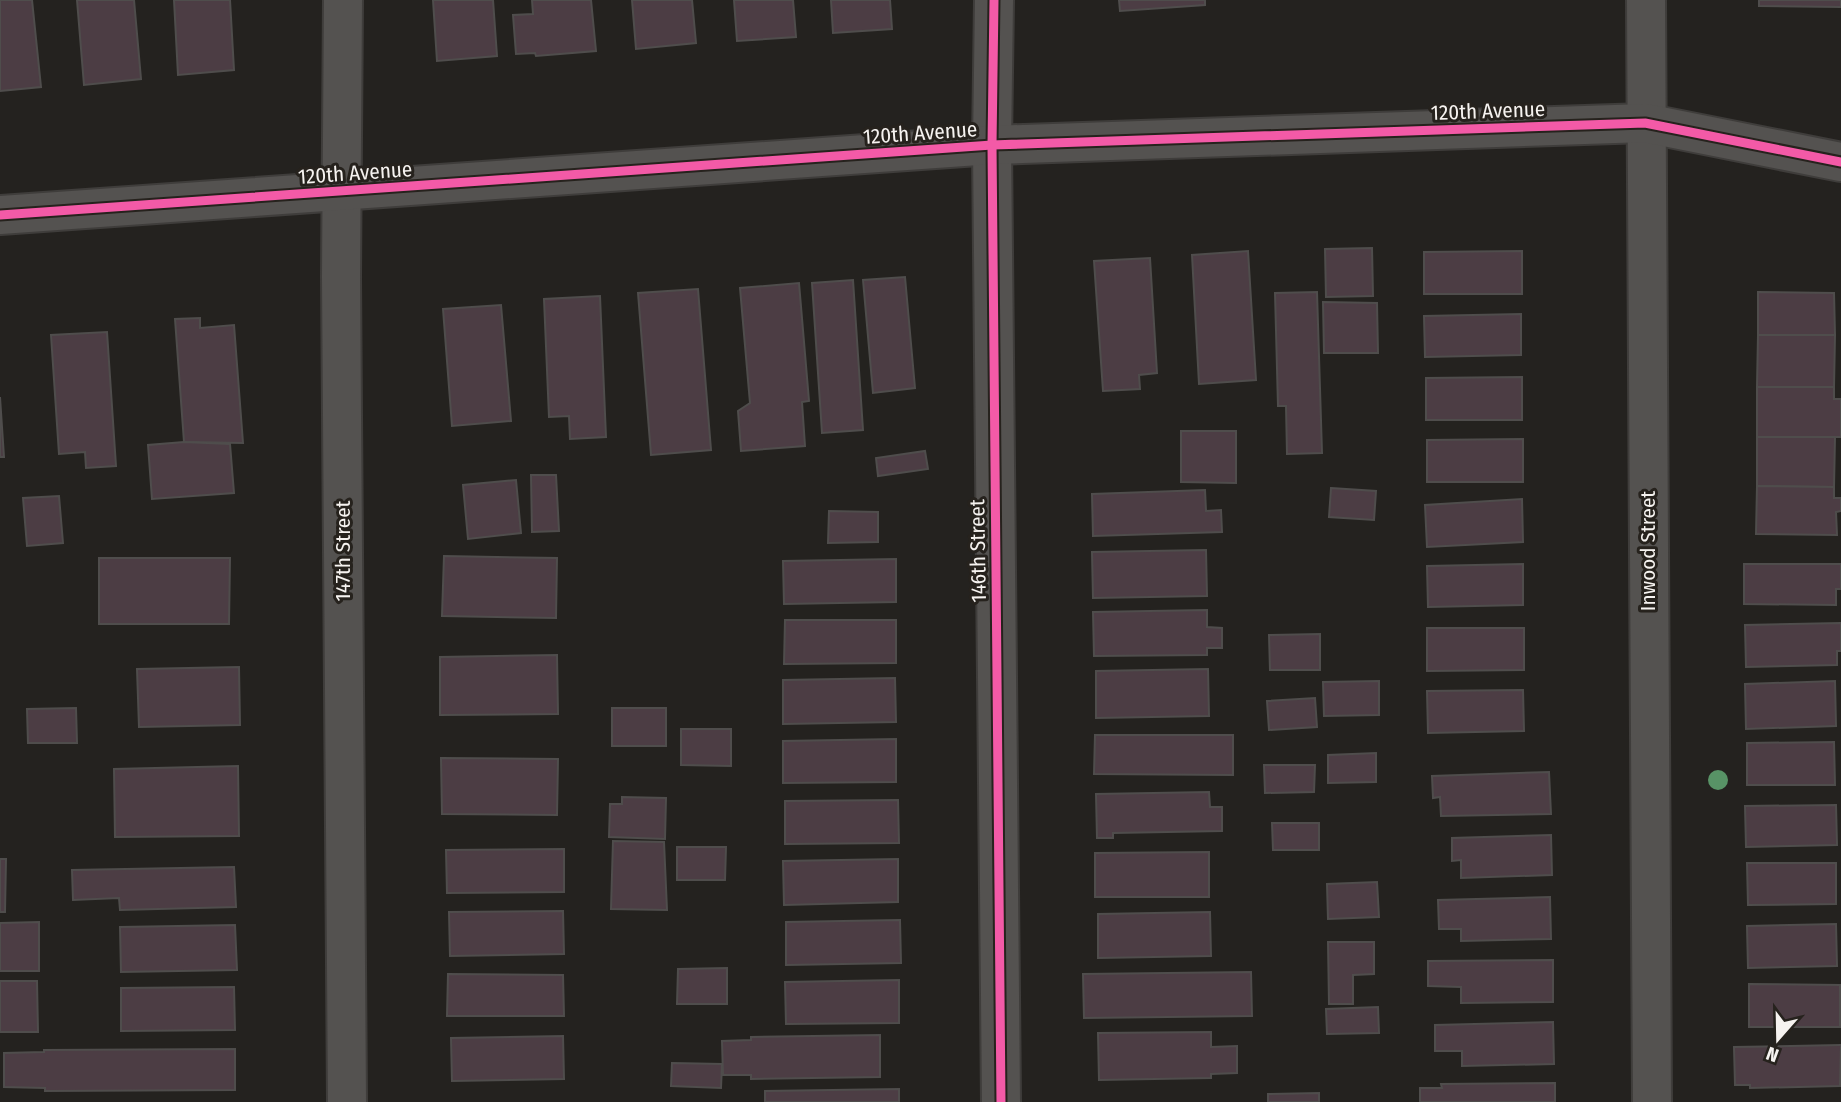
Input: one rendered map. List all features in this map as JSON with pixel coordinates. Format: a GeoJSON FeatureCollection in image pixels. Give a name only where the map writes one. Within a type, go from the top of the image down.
{"type":"FeatureCollection","features":[{"type":"Feature","properties":{"kind":"street","name":"147th Street"},"geometry":{"type":"LineString","coordinates":[[343,0],[341,192],[347,1102]]}},
{"type":"Feature","properties":{"kind":"street","name":"146th Street"},"geometry":{"type":"LineString","coordinates":[[994,0],[992,145],[1001,1102]]}},
{"type":"Feature","properties":{"kind":"street","name":"Inwood Street"},"geometry":{"type":"LineString","coordinates":[[1647,0],[1645,123],[1652,1102]]}},
{"type":"Feature","properties":{"kind":"street","name":"120th Avenue"},"geometry":{"type":"LineString","coordinates":[[0,215],[992,145],[1645,123],[1841,162]]}},
{"type":"Feature","properties":{"kind":"building"},"geometry":{"type":"Polygon","coordinates":[[[0,0],[32,0],[41,87],[0,91],[0,0]]]}},
{"type":"Feature","properties":{"kind":"building"},"geometry":{"type":"Polygon","coordinates":[[[77,0],[134,0],[141,79],[84,85],[77,0]]]}},
{"type":"Feature","properties":{"kind":"building"},"geometry":{"type":"Polygon","coordinates":[[[174,0],[230,0],[234,70],[178,75],[174,0]]]}},
{"type":"Feature","properties":{"kind":"building"},"geometry":{"type":"Polygon","coordinates":[[[433,0],[493,0],[497,56],[437,61],[433,0]]]}},
{"type":"Feature","properties":{"kind":"building"},"geometry":{"type":"Polygon","coordinates":[[[532,0],[591,0],[596,51],[536,56],[535,53],[516,54],[513,15],[533,14],[532,0]]]}},
{"type":"Feature","properties":{"kind":"building"},"geometry":{"type":"Polygon","coordinates":[[[632,0],[692,0],[696,43],[636,49],[632,0]]]}},
{"type":"Feature","properties":{"kind":"building"},"geometry":{"type":"Polygon","coordinates":[[[734,0],[793,0],[796,37],[737,41],[734,0]]]}},
{"type":"Feature","properties":{"kind":"building"},"geometry":{"type":"Polygon","coordinates":[[[831,0],[890,0],[892,29],[833,33],[831,0]]]}},
{"type":"Feature","properties":{"kind":"building"},"geometry":{"type":"Polygon","coordinates":[[[1119,0],[1205,0],[1205,5],[1120,11],[1119,0]]]}},
{"type":"Feature","properties":{"kind":"building"},"geometry":{"type":"Polygon","coordinates":[[[1759,0],[1841,0],[1841,7],[1759,6],[1759,0]]]}},
{"type":"Feature","properties":{"kind":"building"},"geometry":{"type":"Polygon","coordinates":[[[1372,248],[1373,296],[1326,297],[1325,249],[1372,248]]]}},
{"type":"Feature","properties":{"kind":"building"},"geometry":{"type":"Polygon","coordinates":[[[1248,251],[1256,380],[1199,384],[1192,255],[1248,251]]]}},
{"type":"Feature","properties":{"kind":"building"},"geometry":{"type":"Polygon","coordinates":[[[1522,251],[1522,294],[1424,294],[1424,252],[1522,251]]]}},
{"type":"Feature","properties":{"kind":"building"},"geometry":{"type":"Polygon","coordinates":[[[1150,258],[1157,373],[1139,375],[1140,389],[1103,391],[1094,261],[1150,258]]]}},
{"type":"Feature","properties":{"kind":"building"},"geometry":{"type":"Polygon","coordinates":[[[905,277],[915,388],[873,393],[863,280],[905,277]]]}},
{"type":"Feature","properties":{"kind":"building"},"geometry":{"type":"Polygon","coordinates":[[[853,280],[863,430],[822,433],[812,283],[853,280]]]}},
{"type":"Feature","properties":{"kind":"building"},"geometry":{"type":"Polygon","coordinates":[[[799,283],[809,401],[802,402],[805,446],[741,451],[738,411],[750,403],[740,288],[799,283]]]}},
{"type":"Feature","properties":{"kind":"building"},"geometry":{"type":"Polygon","coordinates":[[[698,289],[711,450],[651,455],[638,293],[698,289]]]}},
{"type":"Feature","properties":{"kind":"building"},"geometry":{"type":"Polygon","coordinates":[[[1317,292],[1322,453],[1287,454],[1286,406],[1278,406],[1275,293],[1317,292]]]}},
{"type":"Feature","properties":{"kind":"building"},"geometry":{"type":"Polygon","coordinates":[[[1758,292],[1834,293],[1835,335],[1758,335],[1758,292]]]}},
{"type":"Feature","properties":{"kind":"building"},"geometry":{"type":"Polygon","coordinates":[[[600,296],[606,437],[570,439],[569,416],[549,417],[544,299],[600,296]]]}},
{"type":"Feature","properties":{"kind":"building"},"geometry":{"type":"Polygon","coordinates":[[[1323,302],[1377,303],[1378,353],[1324,353],[1323,302]]]}},
{"type":"Feature","properties":{"kind":"building"},"geometry":{"type":"Polygon","coordinates":[[[501,305],[511,421],[452,426],[443,309],[501,305]]]}},
{"type":"Feature","properties":{"kind":"building"},"geometry":{"type":"Polygon","coordinates":[[[1521,314],[1521,355],[1425,357],[1424,316],[1521,314]]]}},
{"type":"Feature","properties":{"kind":"building"},"geometry":{"type":"Polygon","coordinates":[[[200,318],[200,328],[234,325],[243,443],[184,442],[175,319],[200,318]]]}},
{"type":"Feature","properties":{"kind":"building"},"geometry":{"type":"Polygon","coordinates":[[[107,332],[116,466],[86,468],[85,452],[59,454],[51,335],[107,332]]]}},
{"type":"Feature","properties":{"kind":"building"},"geometry":{"type":"Polygon","coordinates":[[[1758,335],[1835,335],[1834,387],[1757,387],[1758,335]]]}},
{"type":"Feature","properties":{"kind":"building"},"geometry":{"type":"Polygon","coordinates":[[[1522,377],[1522,420],[1426,420],[1426,378],[1522,377]]]}},
{"type":"Feature","properties":{"kind":"building"},"geometry":{"type":"Polygon","coordinates":[[[1757,387],[1834,387],[1834,399],[1841,399],[1841,437],[1757,437],[1757,387]]]}},
{"type":"Feature","properties":{"kind":"building"},"geometry":{"type":"Polygon","coordinates":[[[0,397],[4,457],[0,457],[0,397]]]}},
{"type":"Feature","properties":{"kind":"building"},"geometry":{"type":"Polygon","coordinates":[[[1181,431],[1236,431],[1236,483],[1181,482],[1181,431]]]}},
{"type":"Feature","properties":{"kind":"building"},"geometry":{"type":"Polygon","coordinates":[[[1757,437],[1835,437],[1834,487],[1757,486],[1757,437]]]}},
{"type":"Feature","properties":{"kind":"building"},"geometry":{"type":"Polygon","coordinates":[[[1523,439],[1523,482],[1427,482],[1427,440],[1523,439]]]}},
{"type":"Feature","properties":{"kind":"building"},"geometry":{"type":"Polygon","coordinates":[[[184,442],[230,444],[234,493],[152,499],[148,445],[184,442]]]}},
{"type":"Feature","properties":{"kind":"building"},"geometry":{"type":"Polygon","coordinates":[[[925,451],[928,469],[878,476],[876,458],[925,451]]]}},
{"type":"Feature","properties":{"kind":"building"},"geometry":{"type":"Polygon","coordinates":[[[531,475],[556,475],[559,531],[532,532],[531,475]]]}},
{"type":"Feature","properties":{"kind":"building"},"geometry":{"type":"Polygon","coordinates":[[[516,480],[521,533],[468,539],[463,485],[516,480]]]}},
{"type":"Feature","properties":{"kind":"building"},"geometry":{"type":"Polygon","coordinates":[[[1757,486],[1834,487],[1834,498],[1841,498],[1841,511],[1836,512],[1837,535],[1756,534],[1757,486]]]}},
{"type":"Feature","properties":{"kind":"building"},"geometry":{"type":"Polygon","coordinates":[[[1331,488],[1376,491],[1374,520],[1329,517],[1331,488]]]}},
{"type":"Feature","properties":{"kind":"building"},"geometry":{"type":"Polygon","coordinates":[[[1205,490],[1206,511],[1221,510],[1222,532],[1093,536],[1092,494],[1205,490]]]}},
{"type":"Feature","properties":{"kind":"building"},"geometry":{"type":"Polygon","coordinates":[[[59,496],[63,543],[27,546],[23,498],[59,496]]]}},
{"type":"Feature","properties":{"kind":"building"},"geometry":{"type":"Polygon","coordinates":[[[1522,499],[1523,542],[1427,547],[1425,505],[1522,499]]]}},
{"type":"Feature","properties":{"kind":"building"},"geometry":{"type":"Polygon","coordinates":[[[829,511],[878,512],[878,542],[828,543],[829,511]]]}},
{"type":"Feature","properties":{"kind":"building"},"geometry":{"type":"Polygon","coordinates":[[[1206,550],[1207,596],[1093,598],[1092,552],[1206,550]]]}},
{"type":"Feature","properties":{"kind":"building"},"geometry":{"type":"Polygon","coordinates":[[[444,556],[557,558],[556,618],[442,616],[444,556]]]}},
{"type":"Feature","properties":{"kind":"building"},"geometry":{"type":"Polygon","coordinates":[[[99,558],[230,558],[229,624],[99,624],[99,558]]]}},
{"type":"Feature","properties":{"kind":"building"},"geometry":{"type":"Polygon","coordinates":[[[896,559],[896,602],[784,604],[783,561],[896,559]]]}},
{"type":"Feature","properties":{"kind":"building"},"geometry":{"type":"Polygon","coordinates":[[[1523,564],[1523,605],[1428,607],[1427,566],[1523,564]]]}},
{"type":"Feature","properties":{"kind":"building"},"geometry":{"type":"Polygon","coordinates":[[[1744,564],[1841,564],[1841,589],[1836,589],[1836,605],[1744,604],[1744,564]]]}},
{"type":"Feature","properties":{"kind":"building"},"geometry":{"type":"Polygon","coordinates":[[[1207,610],[1207,627],[1222,628],[1222,648],[1207,648],[1207,655],[1094,656],[1093,612],[1207,610]]]}},
{"type":"Feature","properties":{"kind":"building"},"geometry":{"type":"Polygon","coordinates":[[[785,620],[896,620],[896,663],[784,664],[785,620]]]}},
{"type":"Feature","properties":{"kind":"building"},"geometry":{"type":"Polygon","coordinates":[[[1841,623],[1841,651],[1837,651],[1837,665],[1746,667],[1745,625],[1841,623]]]}},
{"type":"Feature","properties":{"kind":"building"},"geometry":{"type":"Polygon","coordinates":[[[1427,628],[1524,628],[1524,670],[1427,671],[1427,628]]]}},
{"type":"Feature","properties":{"kind":"building"},"geometry":{"type":"Polygon","coordinates":[[[1320,634],[1320,670],[1270,670],[1269,635],[1320,634]]]}},
{"type":"Feature","properties":{"kind":"building"},"geometry":{"type":"Polygon","coordinates":[[[557,655],[558,714],[440,715],[440,657],[557,655]]]}},
{"type":"Feature","properties":{"kind":"building"},"geometry":{"type":"Polygon","coordinates":[[[239,667],[240,725],[139,727],[137,669],[239,667]]]}},
{"type":"Feature","properties":{"kind":"building"},"geometry":{"type":"Polygon","coordinates":[[[1208,669],[1209,716],[1096,718],[1096,671],[1208,669]]]}},
{"type":"Feature","properties":{"kind":"building"},"geometry":{"type":"Polygon","coordinates":[[[895,678],[896,722],[783,724],[783,680],[895,678]]]}},
{"type":"Feature","properties":{"kind":"building"},"geometry":{"type":"Polygon","coordinates":[[[1379,681],[1379,715],[1324,716],[1323,682],[1379,681]]]}},
{"type":"Feature","properties":{"kind":"building"},"geometry":{"type":"Polygon","coordinates":[[[1835,681],[1836,726],[1746,729],[1745,684],[1835,681]]]}},
{"type":"Feature","properties":{"kind":"building"},"geometry":{"type":"Polygon","coordinates":[[[1523,690],[1524,731],[1428,733],[1427,691],[1523,690]]]}},
{"type":"Feature","properties":{"kind":"building"},"geometry":{"type":"Polygon","coordinates":[[[1315,698],[1317,727],[1269,730],[1267,701],[1315,698]]]}},
{"type":"Feature","properties":{"kind":"building"},"geometry":{"type":"Polygon","coordinates":[[[76,708],[77,743],[28,743],[27,709],[76,708]]]}},
{"type":"Feature","properties":{"kind":"building"},"geometry":{"type":"Polygon","coordinates":[[[612,708],[666,708],[666,746],[612,746],[612,708]]]}},
{"type":"Feature","properties":{"kind":"building"},"geometry":{"type":"Polygon","coordinates":[[[681,729],[731,729],[731,766],[681,765],[681,729]]]}},
{"type":"Feature","properties":{"kind":"building"},"geometry":{"type":"Polygon","coordinates":[[[1095,735],[1233,735],[1233,775],[1094,774],[1095,735]]]}},
{"type":"Feature","properties":{"kind":"building"},"geometry":{"type":"Polygon","coordinates":[[[896,739],[896,782],[783,783],[783,741],[896,739]]]}},
{"type":"Feature","properties":{"kind":"building"},"geometry":{"type":"Polygon","coordinates":[[[1834,742],[1835,785],[1747,785],[1747,743],[1834,742]]]}},
{"type":"Feature","properties":{"kind":"building"},"geometry":{"type":"Polygon","coordinates":[[[1376,753],[1376,782],[1328,783],[1328,755],[1376,753]]]}},
{"type":"Feature","properties":{"kind":"building"},"geometry":{"type":"Polygon","coordinates":[[[441,758],[558,759],[557,815],[442,814],[441,758]]]}},
{"type":"Feature","properties":{"kind":"building"},"geometry":{"type":"Polygon","coordinates":[[[1264,765],[1315,765],[1314,792],[1265,793],[1264,765]]]}},
{"type":"Feature","properties":{"kind":"building"},"geometry":{"type":"Polygon","coordinates":[[[238,766],[239,836],[115,837],[114,769],[238,766]]]}},
{"type":"Feature","properties":{"kind":"building"},"geometry":{"type":"Polygon","coordinates":[[[1549,772],[1551,814],[1441,816],[1440,797],[1433,798],[1432,776],[1549,772]]]}},
{"type":"Feature","properties":{"kind":"building"},"geometry":{"type":"Polygon","coordinates":[[[1209,792],[1210,807],[1222,807],[1222,831],[1113,833],[1113,838],[1097,838],[1096,794],[1209,792]]]}},
{"type":"Feature","properties":{"kind":"building"},"geometry":{"type":"Polygon","coordinates":[[[622,797],[666,798],[665,839],[609,837],[610,804],[622,804],[622,797]]]}},
{"type":"Feature","properties":{"kind":"building"},"geometry":{"type":"Polygon","coordinates":[[[898,800],[899,843],[785,844],[785,801],[898,800]]]}},
{"type":"Feature","properties":{"kind":"building"},"geometry":{"type":"Polygon","coordinates":[[[1836,805],[1837,845],[1746,847],[1745,806],[1836,805]]]}},
{"type":"Feature","properties":{"kind":"building"},"geometry":{"type":"Polygon","coordinates":[[[1272,823],[1319,823],[1319,850],[1273,850],[1272,823]]]}},
{"type":"Feature","properties":{"kind":"building"},"geometry":{"type":"Polygon","coordinates":[[[1551,835],[1552,875],[1461,878],[1461,860],[1452,861],[1452,838],[1551,835]]]}},
{"type":"Feature","properties":{"kind":"building"},"geometry":{"type":"Polygon","coordinates":[[[613,841],[664,842],[667,910],[611,909],[613,841]]]}},
{"type":"Feature","properties":{"kind":"building"},"geometry":{"type":"Polygon","coordinates":[[[677,847],[726,847],[725,880],[677,880],[677,847]]]}},
{"type":"Feature","properties":{"kind":"building"},"geometry":{"type":"Polygon","coordinates":[[[564,849],[564,892],[447,893],[446,850],[564,849]]]}},
{"type":"Feature","properties":{"kind":"building"},"geometry":{"type":"Polygon","coordinates":[[[1209,852],[1209,897],[1095,897],[1095,853],[1209,852]]]}},
{"type":"Feature","properties":{"kind":"building"},"geometry":{"type":"Polygon","coordinates":[[[0,859],[6,859],[5,912],[0,912],[0,859]]]}},
{"type":"Feature","properties":{"kind":"building"},"geometry":{"type":"Polygon","coordinates":[[[898,859],[898,902],[784,905],[783,861],[898,859]]]}},
{"type":"Feature","properties":{"kind":"building"},"geometry":{"type":"Polygon","coordinates":[[[1747,863],[1836,863],[1836,904],[1748,905],[1747,863]]]}},
{"type":"Feature","properties":{"kind":"building"},"geometry":{"type":"Polygon","coordinates":[[[234,867],[236,907],[120,910],[119,898],[73,900],[72,870],[234,867]]]}},
{"type":"Feature","properties":{"kind":"building"},"geometry":{"type":"Polygon","coordinates":[[[1377,882],[1379,917],[1328,919],[1327,884],[1377,882]]]}},
{"type":"Feature","properties":{"kind":"building"},"geometry":{"type":"Polygon","coordinates":[[[1550,897],[1551,939],[1461,941],[1461,929],[1439,929],[1438,900],[1550,897]]]}},
{"type":"Feature","properties":{"kind":"building"},"geometry":{"type":"Polygon","coordinates":[[[563,911],[564,954],[450,956],[449,912],[563,911]]]}},
{"type":"Feature","properties":{"kind":"building"},"geometry":{"type":"Polygon","coordinates":[[[1210,912],[1211,956],[1098,958],[1098,914],[1210,912]]]}},
{"type":"Feature","properties":{"kind":"building"},"geometry":{"type":"Polygon","coordinates":[[[900,920],[901,963],[786,965],[786,922],[900,920]]]}},
{"type":"Feature","properties":{"kind":"building"},"geometry":{"type":"Polygon","coordinates":[[[39,922],[39,971],[0,971],[0,923],[39,922]]]}},
{"type":"Feature","properties":{"kind":"building"},"geometry":{"type":"Polygon","coordinates":[[[1836,924],[1837,966],[1748,968],[1747,926],[1836,924]]]}},
{"type":"Feature","properties":{"kind":"building"},"geometry":{"type":"Polygon","coordinates":[[[235,925],[237,970],[121,972],[120,927],[235,925]]]}},
{"type":"Feature","properties":{"kind":"building"},"geometry":{"type":"Polygon","coordinates":[[[1328,942],[1374,942],[1374,974],[1353,975],[1353,1004],[1329,1004],[1328,942]]]}},
{"type":"Feature","properties":{"kind":"building"},"geometry":{"type":"Polygon","coordinates":[[[1553,960],[1553,1002],[1461,1003],[1461,987],[1428,986],[1428,961],[1553,960]]]}},
{"type":"Feature","properties":{"kind":"building"},"geometry":{"type":"Polygon","coordinates":[[[727,968],[727,1004],[677,1004],[678,969],[727,968]]]}},
{"type":"Feature","properties":{"kind":"building"},"geometry":{"type":"Polygon","coordinates":[[[1251,972],[1252,1016],[1084,1018],[1083,974],[1251,972]]]}},
{"type":"Feature","properties":{"kind":"building"},"geometry":{"type":"Polygon","coordinates":[[[448,974],[563,975],[564,1016],[447,1016],[448,974]]]}},
{"type":"Feature","properties":{"kind":"building"},"geometry":{"type":"Polygon","coordinates":[[[899,980],[899,1023],[786,1024],[785,982],[899,980]]]}},
{"type":"Feature","properties":{"kind":"building"},"geometry":{"type":"Polygon","coordinates":[[[0,981],[37,981],[38,1032],[0,1032],[0,981]]]}},
{"type":"Feature","properties":{"kind":"building"},"geometry":{"type":"Polygon","coordinates":[[[1749,984],[1840,985],[1840,1027],[1749,1027],[1749,984]]]}},
{"type":"Feature","properties":{"kind":"building"},"geometry":{"type":"Polygon","coordinates":[[[234,987],[235,1030],[121,1031],[121,988],[234,987]]]}},
{"type":"Feature","properties":{"kind":"building"},"geometry":{"type":"Polygon","coordinates":[[[1378,1007],[1379,1033],[1327,1034],[1326,1009],[1378,1007]]]}},
{"type":"Feature","properties":{"kind":"building"},"geometry":{"type":"Polygon","coordinates":[[[1553,1022],[1554,1064],[1462,1066],[1462,1051],[1435,1051],[1435,1025],[1553,1022]]]}},
{"type":"Feature","properties":{"kind":"building"},"geometry":{"type":"Polygon","coordinates":[[[1211,1032],[1211,1047],[1237,1046],[1237,1073],[1211,1074],[1211,1078],[1099,1080],[1098,1033],[1211,1032]]]}},
{"type":"Feature","properties":{"kind":"building"},"geometry":{"type":"Polygon","coordinates":[[[880,1035],[880,1077],[751,1079],[751,1075],[723,1075],[722,1041],[751,1040],[751,1037],[880,1035]]]}},
{"type":"Feature","properties":{"kind":"building"},"geometry":{"type":"Polygon","coordinates":[[[563,1036],[564,1079],[452,1081],[451,1038],[563,1036]]]}},
{"type":"Feature","properties":{"kind":"building"},"geometry":{"type":"Polygon","coordinates":[[[1841,1045],[1840,1086],[1750,1088],[1750,1085],[1735,1085],[1734,1047],[1841,1045]]]}},
{"type":"Feature","properties":{"kind":"building"},"geometry":{"type":"Polygon","coordinates":[[[235,1049],[235,1090],[45,1091],[45,1088],[4,1087],[4,1053],[44,1050],[235,1049]]]}},
{"type":"Feature","properties":{"kind":"building"},"geometry":{"type":"Polygon","coordinates":[[[672,1063],[722,1064],[721,1088],[671,1086],[672,1063]]]}},
{"type":"Feature","properties":{"kind":"building"},"geometry":{"type":"Polygon","coordinates":[[[1555,1083],[1555,1102],[1420,1102],[1420,1088],[1442,1088],[1441,1084],[1555,1083]]]}},
{"type":"Feature","properties":{"kind":"building"},"geometry":{"type":"Polygon","coordinates":[[[899,1089],[899,1102],[765,1102],[765,1091],[899,1089]]]}},
{"type":"Feature","properties":{"kind":"building"},"geometry":{"type":"Polygon","coordinates":[[[1319,1093],[1319,1102],[1268,1102],[1268,1094],[1319,1093]]]}},
{"type":"Feature","properties":{"kind":"cycle path"},"geometry":{"type":"LineString","coordinates":[[994,0],[992,145],[1001,1102]]}},
{"type":"Feature","properties":{"kind":"cycle path"},"geometry":{"type":"LineString","coordinates":[[0,215],[992,145],[1645,123],[1841,162]]}}]}
